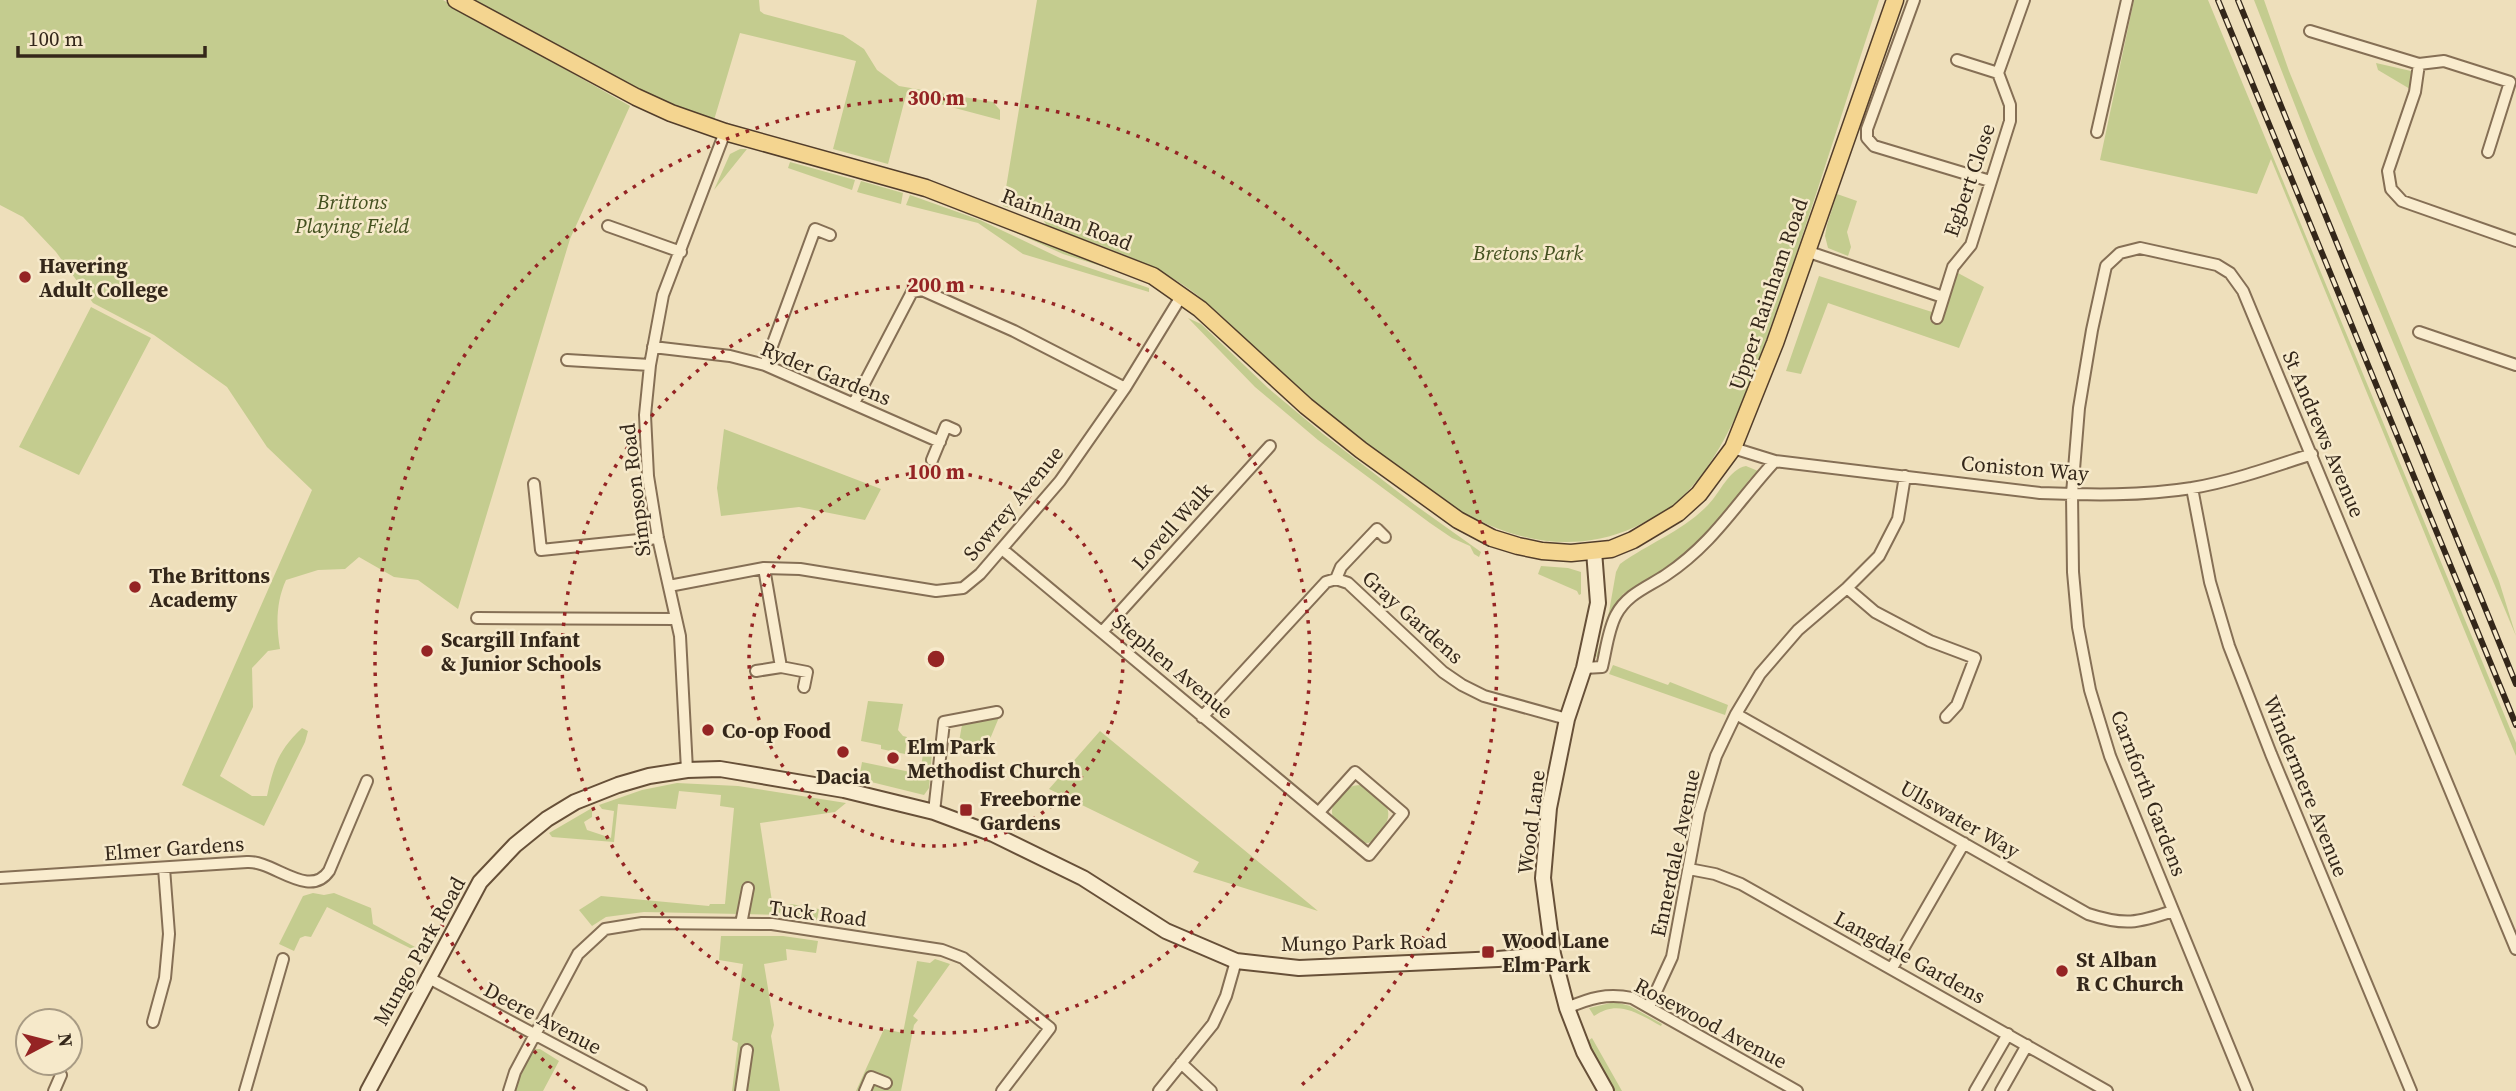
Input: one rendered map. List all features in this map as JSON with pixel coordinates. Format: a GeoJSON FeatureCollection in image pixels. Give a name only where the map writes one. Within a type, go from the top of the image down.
{"type":"FeatureCollection","features":[{"type":"Feature","properties":{"kind":"main road","name":"Rainham Road"},"geometry":{"type":"LineString","coordinates":[[456,0],[636,97],[671,113],[725,132],[926,188],[1153,276],[1182,295],[1217,324],[1306,406],[1361,450],[1458,520],[1492,538],[1518,547],[1561,553],[1602,550]]}},
{"type":"Feature","properties":{"kind":"main road","name":"Upper Rainham Road"},"geometry":{"type":"LineString","coordinates":[[1602,550],[1633,540],[1678,513],[1699,494],[1733,448],[1775,343],[1895,0]]}},
{"type":"Feature","properties":{"kind":"street"},"geometry":{"type":"LineString","coordinates":[[1914,0],[1867,129],[1867,138],[1874,146],[1990,181]]}},
{"type":"Feature","properties":{"kind":"street"},"geometry":{"type":"LineString","coordinates":[[1957,60],[1998,73],[2024,0]]}},
{"type":"Feature","properties":{"kind":"street"},"geometry":{"type":"LineString","coordinates":[[2097,132],[2127,0]]}},
{"type":"Feature","properties":{"kind":"street"},"geometry":{"type":"LineString","coordinates":[[2310,31],[2419,64],[2444,61],[2510,82],[2488,152]]}},
{"type":"Feature","properties":{"kind":"street"},"geometry":{"type":"LineString","coordinates":[[2419,64],[2415,92],[2388,171],[2391,189],[2402,201],[2516,241]]}},
{"type":"Feature","properties":{"kind":"street","name":"Egbert Close"},"geometry":{"type":"LineString","coordinates":[[1937,318],[1953,267],[1971,245],[2010,121],[2010,104],[1998,73]]}},
{"type":"Feature","properties":{"kind":"street","name":"Simpson Road"},"geometry":{"type":"LineString","coordinates":[[687,770],[680,636],[658,538],[649,476],[645,415],[650,365],[663,295],[725,132]]}},
{"type":"Feature","properties":{"kind":"street"},"geometry":{"type":"LineString","coordinates":[[608,226],[681,252]]}},
{"type":"Feature","properties":{"kind":"street"},"geometry":{"type":"LineString","coordinates":[[765,365],[815,229],[830,235]]}},
{"type":"Feature","properties":{"kind":"street","name":"St Andrews Avenue"},"geometry":{"type":"LineString","coordinates":[[2072,494],[2080,408],[2092,330],[2106,266],[2120,253],[2140,248],[2217,265],[2230,273],[2243,291],[2312,454],[2516,949]]}},
{"type":"Feature","properties":{"kind":"street"},"geometry":{"type":"LineString","coordinates":[[1806,251],[1943,296]]}},
{"type":"Feature","properties":{"kind":"street"},"geometry":{"type":"LineString","coordinates":[[854,403],[912,292],[922,290],[1014,331],[1125,388]]}},
{"type":"Feature","properties":{"kind":"street","name":"Sowrey Avenue"},"geometry":{"type":"LineString","coordinates":[[669,586],[765,568],[800,569],[936,591],[963,588],[980,574],[1060,481],[1125,388],[1182,295]]}},
{"type":"Feature","properties":{"kind":"street"},"geometry":{"type":"LineString","coordinates":[[2419,332],[2516,365]]}},
{"type":"Feature","properties":{"kind":"street","name":"Ryder Gardens"},"geometry":{"type":"LineString","coordinates":[[653,347],[730,356],[765,365],[940,442]]}},
{"type":"Feature","properties":{"kind":"street"},"geometry":{"type":"LineString","coordinates":[[567,360],[650,365]]}},
{"type":"Feature","properties":{"kind":"street"},"geometry":{"type":"LineString","coordinates":[[932,460],[947,426],[955,430]]}},
{"type":"Feature","properties":{"kind":"street","name":"Lovell Walk"},"geometry":{"type":"LineString","coordinates":[[1102,632],[1270,446]]}},
{"type":"Feature","properties":{"kind":"street","name":"Coniston Way"},"geometry":{"type":"LineString","coordinates":[[1733,448],[1775,461],[2040,493],[2072,494],[2133,494],[2192,488],[2247,475],[2312,454]]}},
{"type":"Feature","properties":{"kind":"street"},"geometry":{"type":"LineString","coordinates":[[1584,668],[1601,667],[1616,615],[1636,591],[1665,576],[1695,554],[1725,523],[1747,491],[1775,461]]}},
{"type":"Feature","properties":{"kind":"street","name":"Ennerdale Avenue"},"geometry":{"type":"LineString","coordinates":[[1649,1007],[1672,957],[1702,800],[1716,756],[1736,714],[1760,674],[1798,630],[1879,556],[1898,519],[1905,476]]}},
{"type":"Feature","properties":{"kind":"street"},"geometry":{"type":"LineString","coordinates":[[534,484],[541,550],[658,538]]}},
{"type":"Feature","properties":{"kind":"street","name":"Windermere Avenue"},"geometry":{"type":"LineString","coordinates":[[2192,488],[2210,582],[2229,646],[2411,1091]]}},
{"type":"Feature","properties":{"kind":"street","name":"Carnforth Gardens"},"geometry":{"type":"LineString","coordinates":[[2072,494],[2073,572],[2078,627],[2090,690],[2110,756],[2247,1091]]}},
{"type":"Feature","properties":{"kind":"street"},"geometry":{"type":"LineString","coordinates":[[1336,579],[1341,567],[1377,530],[1385,537]]}},
{"type":"Feature","properties":{"kind":"street","name":"Stephen Avenue"},"geometry":{"type":"LineString","coordinates":[[1002,549],[1369,855],[1403,813],[1354,772],[1319,812]]}},
{"type":"Feature","properties":{"kind":"street","name":"Wood Lane"},"geometry":{"type":"LineString","coordinates":[[1602,550],[1598,603],[1584,668],[1567,719],[1549,808],[1544,878],[1553,954],[1567,1009],[1584,1052],[1606,1091]]}},
{"type":"Feature","properties":{"kind":"street"},"geometry":{"type":"LineString","coordinates":[[765,568],[781,667]]}},
{"type":"Feature","properties":{"kind":"street","name":"Gray Gardens"},"geometry":{"type":"LineString","coordinates":[[1202,717],[1326,582],[1336,579],[1348,583],[1443,672],[1462,685],[1483,696],[1567,719]]}},
{"type":"Feature","properties":{"kind":"street"},"geometry":{"type":"LineString","coordinates":[[1847,588],[1875,612],[1930,640],[1975,658],[1957,705],[1945,717]]}},
{"type":"Feature","properties":{"kind":"street"},"geometry":{"type":"LineString","coordinates":[[477,618],[676,619]]}},
{"type":"Feature","properties":{"kind":"street"},"geometry":{"type":"LineString","coordinates":[[755,671],[781,667],[807,672],[804,687]]}},
{"type":"Feature","properties":{"kind":"street"},"geometry":{"type":"LineString","coordinates":[[934,812],[944,722],[998,712]]}},
{"type":"Feature","properties":{"kind":"street","name":"Ullswater Way"},"geometry":{"type":"LineString","coordinates":[[1736,714],[2088,914],[2114,922],[2141,922],[2173,911]]}},
{"type":"Feature","properties":{"kind":"street","name":"Mungo Park Road"},"geometry":{"type":"LineString","coordinates":[[368,1091],[480,882],[523,838],[575,802],[628,782],[687,770],[720,769],[844,790],[934,812],[993,834],[1083,878],[1166,931],[1236,961],[1299,968],[1553,954]]}},
{"type":"Feature","properties":{"kind":"street","name":"Elmer Gardens"},"geometry":{"type":"LineString","coordinates":[[0,878],[254,862],[308,882],[321,880],[329,871],[367,781]]}},
{"type":"Feature","properties":{"kind":"street"},"geometry":{"type":"LineString","coordinates":[[1892,968],[1964,843]]}},
{"type":"Feature","properties":{"kind":"street"},"geometry":{"type":"LineString","coordinates":[[153,1022],[166,978],[169,934],[164,868]]}},
{"type":"Feature","properties":{"kind":"street","name":"Langdale Gardens"},"geometry":{"type":"LineString","coordinates":[[1689,869],[1715,874],[1741,884],[2107,1091]]}},
{"type":"Feature","properties":{"kind":"street"},"geometry":{"type":"LineString","coordinates":[[741,924],[748,888]]}},
{"type":"Feature","properties":{"kind":"street","name":"Tuck Road"},"geometry":{"type":"LineString","coordinates":[[509,1091],[515,1072],[578,954],[605,929],[642,923],[772,924],[942,950],[962,958],[1050,1028],[1002,1091]]}},
{"type":"Feature","properties":{"kind":"street"},"geometry":{"type":"LineString","coordinates":[[245,1091],[283,959]]}},
{"type":"Feature","properties":{"kind":"street"},"geometry":{"type":"LineString","coordinates":[[1159,1091],[1213,1024],[1226,996],[1236,961]]}},
{"type":"Feature","properties":{"kind":"street","name":"Deere Avenue"},"geometry":{"type":"LineString","coordinates":[[427,977],[641,1091]]}},
{"type":"Feature","properties":{"kind":"street","name":"Rosewood Avenue"},"geometry":{"type":"LineString","coordinates":[[1567,1009],[1584,1000],[1614,994],[1632,998],[1797,1091]]}},
{"type":"Feature","properties":{"kind":"street"},"geometry":{"type":"LineString","coordinates":[[1975,1091],[2008,1034]]}},
{"type":"Feature","properties":{"kind":"street"},"geometry":{"type":"LineString","coordinates":[[2001,1091],[2027,1045]]}},
{"type":"Feature","properties":{"kind":"street"},"geometry":{"type":"LineString","coordinates":[[741,1091],[747,1050]]}},
{"type":"Feature","properties":{"kind":"street"},"geometry":{"type":"LineString","coordinates":[[1181,1063],[1211,1091]]}},
{"type":"Feature","properties":{"kind":"street"},"geometry":{"type":"LineString","coordinates":[[865,1091],[872,1077],[886,1083]]}},
{"type":"Feature","properties":{"kind":"green space","name":"Brittons Playing Field"},"geometry":{"type":"Polygon","coordinates":[[[0,0],[443,0],[630,106],[570,239],[458,609],[418,580],[394,577],[359,557],[345,569],[318,570],[286,580],[278,614],[280,649],[268,651],[252,668],[253,707],[220,776],[252,796],[267,796],[275,766],[288,743],[302,728],[308,731],[264,826],[182,785],[312,490],[267,447],[227,387],[154,335],[93,303],[56,252],[23,217],[0,205],[0,0]]]}},
{"type":"Feature","properties":{"kind":"green space"},"geometry":{"type":"Polygon","coordinates":[[[469,0],[759,0],[760,11],[764,14],[843,35],[864,49],[877,70],[899,86],[993,102],[1000,110],[1000,120],[906,95],[888,164],[833,149],[856,61],[740,33],[714,120],[648,97],[469,0]]]}},
{"type":"Feature","properties":{"kind":"green space","name":"Bretons Park"},"geometry":{"type":"Polygon","coordinates":[[[1037,0],[1879,0],[1760,357],[1727,435],[1697,481],[1669,508],[1635,527],[1611,536],[1564,542],[1541,540],[1496,528],[1431,494],[1314,404],[1192,291],[1162,272],[1130,257],[1047,226],[1041,216],[1003,206],[1037,0]]]}},
{"type":"Feature","properties":{"kind":"green space"},"geometry":{"type":"Polygon","coordinates":[[[2134,0],[2208,0],[2516,743],[2516,756],[2271,159],[2257,194],[2100,160],[2134,0]]]}},
{"type":"Feature","properties":{"kind":"green space"},"geometry":{"type":"Polygon","coordinates":[[[2254,0],[2264,0],[2289,71],[2499,581],[2516,636],[2312,149],[2254,0]]]}},
{"type":"Feature","properties":{"kind":"green space"},"geometry":{"type":"Polygon","coordinates":[[[2376,63],[2411,71],[2410,89],[2378,70],[2376,63]]]}},
{"type":"Feature","properties":{"kind":"green space"},"geometry":{"type":"Polygon","coordinates":[[[747,149],[714,190],[730,154],[747,149]]]}},
{"type":"Feature","properties":{"kind":"green space"},"geometry":{"type":"Polygon","coordinates":[[[790,162],[855,180],[852,190],[788,168],[790,162]]]}},
{"type":"Feature","properties":{"kind":"green space"},"geometry":{"type":"Polygon","coordinates":[[[861,181],[903,193],[901,204],[857,192],[861,181]]]}},
{"type":"Feature","properties":{"kind":"green space"},"geometry":{"type":"Polygon","coordinates":[[[1837,194],[1857,201],[1847,232],[1851,247],[1848,256],[1828,248],[1825,236],[1837,194]]]}},
{"type":"Feature","properties":{"kind":"green space"},"geometry":{"type":"Polygon","coordinates":[[[910,195],[980,220],[1060,258],[1149,288],[1149,292],[1023,254],[978,223],[906,205],[910,195]]]}},
{"type":"Feature","properties":{"kind":"green space"},"geometry":{"type":"Polygon","coordinates":[[[1012,227],[1139,278],[1063,254],[1012,231],[1012,227]]]}},
{"type":"Feature","properties":{"kind":"green space"},"geometry":{"type":"Polygon","coordinates":[[[1958,273],[1984,287],[1959,348],[1828,303],[1801,374],[1786,371],[1819,276],[1932,312],[1930,321],[1939,324],[1958,273]]]}},
{"type":"Feature","properties":{"kind":"green space"},"geometry":{"type":"Polygon","coordinates":[[[91,307],[151,338],[79,475],[19,447],[91,307]]]}},
{"type":"Feature","properties":{"kind":"green space"},"geometry":{"type":"Polygon","coordinates":[[[1188,318],[1201,324],[1268,388],[1323,434],[1481,552],[1479,557],[1470,546],[1430,523],[1318,440],[1255,387],[1188,318]]]}},
{"type":"Feature","properties":{"kind":"green space"},"geometry":{"type":"Polygon","coordinates":[[[724,429],[881,489],[865,520],[799,507],[721,516],[717,488],[724,429]]]}},
{"type":"Feature","properties":{"kind":"green space"},"geometry":{"type":"Polygon","coordinates":[[[1746,466],[1758,471],[1713,529],[1682,558],[1623,594],[1615,609],[1600,655],[1596,657],[1620,564],[1677,530],[1698,514],[1730,476],[1746,466]]]}},
{"type":"Feature","properties":{"kind":"green space"},"geometry":{"type":"Polygon","coordinates":[[[1541,566],[1581,572],[1581,594],[1538,574],[1541,566]]]}},
{"type":"Feature","properties":{"kind":"green space"},"geometry":{"type":"Polygon","coordinates":[[[1613,665],[1668,685],[1670,682],[1728,705],[1725,715],[1609,674],[1613,665]]]}},
{"type":"Feature","properties":{"kind":"green space"},"geometry":{"type":"Polygon","coordinates":[[[868,701],[903,704],[898,730],[907,737],[905,754],[861,741],[868,701]]]}},
{"type":"Feature","properties":{"kind":"green space"},"geometry":{"type":"Polygon","coordinates":[[[1000,715],[985,751],[958,747],[962,725],[1000,715]]]}},
{"type":"Feature","properties":{"kind":"green space"},"geometry":{"type":"Polygon","coordinates":[[[1100,731],[1318,911],[1193,872],[1199,862],[1049,789],[1100,731]]]}},
{"type":"Feature","properties":{"kind":"green space"},"geometry":{"type":"Polygon","coordinates":[[[925,740],[933,741],[929,788],[924,795],[859,779],[862,762],[920,774],[925,740]]]}},
{"type":"Feature","properties":{"kind":"green space"},"geometry":{"type":"Polygon","coordinates":[[[677,783],[738,786],[846,803],[835,812],[760,823],[773,908],[791,904],[819,909],[817,920],[784,915],[644,912],[606,917],[592,926],[579,910],[601,896],[709,906],[725,904],[734,808],[720,806],[721,795],[679,791],[676,809],[618,804],[614,842],[552,837],[549,833],[592,808],[592,817],[584,822],[587,830],[611,838],[614,811],[602,809],[599,805],[642,790],[677,783]]]}},
{"type":"Feature","properties":{"kind":"green space"},"geometry":{"type":"Polygon","coordinates":[[[1361,785],[1381,798],[1388,809],[1387,822],[1373,841],[1366,843],[1353,839],[1341,829],[1332,812],[1335,803],[1346,790],[1361,785]]]}},
{"type":"Feature","properties":{"kind":"green space"},"geometry":{"type":"Polygon","coordinates":[[[334,893],[371,908],[373,924],[426,953],[424,955],[327,907],[311,937],[300,938],[294,951],[279,944],[303,896],[334,893]]]}},
{"type":"Feature","properties":{"kind":"green space"},"geometry":{"type":"Polygon","coordinates":[[[721,936],[783,936],[818,941],[816,953],[786,949],[787,960],[764,964],[774,1025],[771,1036],[780,1091],[732,1091],[738,1043],[732,1040],[743,964],[719,960],[721,936]]]}},
{"type":"Feature","properties":{"kind":"green space"},"geometry":{"type":"Polygon","coordinates":[[[935,959],[950,964],[913,1016],[918,1020],[914,1025],[901,1091],[856,1091],[884,1029],[903,1033],[917,961],[930,963],[935,959]]]}},
{"type":"Feature","properties":{"kind":"green space"},"geometry":{"type":"Polygon","coordinates":[[[1615,1002],[1630,1006],[1662,1024],[1661,1026],[1636,1013],[1619,1008],[1594,1016],[1589,1008],[1615,1002]]]}},
{"type":"Feature","properties":{"kind":"green space"},"geometry":{"type":"Polygon","coordinates":[[[1592,1038],[1622,1091],[1614,1091],[1588,1041],[1592,1038]]]}},
{"type":"Feature","properties":{"kind":"green space"},"geometry":{"type":"Polygon","coordinates":[[[535,1049],[540,1049],[559,1061],[543,1091],[513,1091],[519,1074],[535,1049]]]}},
{"type":"Feature","properties":{"kind":"railway"},"geometry":{"type":"LineString","coordinates":[[2218,0],[2516,725]]}},
{"type":"Feature","properties":{"kind":"railway"},"geometry":{"type":"LineString","coordinates":[[2238,0],[2516,684]]}},
{"type":"Feature","properties":{"kind":"place","name":"Havering Adult College"},"geometry":{"type":"Point","coordinates":[25,277]}},
{"type":"Feature","properties":{"kind":"place","name":"The Brittons Academy"},"geometry":{"type":"Point","coordinates":[135,587]}},
{"type":"Feature","properties":{"kind":"place","name":"Scargill Infant & Junior Schools"},"geometry":{"type":"Point","coordinates":[427,651]}},
{"type":"Feature","properties":{"kind":"place","name":"Co-op Food"},"geometry":{"type":"Point","coordinates":[708,730]}},
{"type":"Feature","properties":{"kind":"place","name":"Dacia"},"geometry":{"type":"Point","coordinates":[843,752]}},
{"type":"Feature","properties":{"kind":"place","name":"Elm Park Methodist Church"},"geometry":{"type":"Point","coordinates":[893,758]}},
{"type":"Feature","properties":{"kind":"place","name":"Freeborne Gardens"},"geometry":{"type":"Point","coordinates":[966,810]}},
{"type":"Feature","properties":{"kind":"place","name":"Wood Lane Elm Park"},"geometry":{"type":"Point","coordinates":[1488,952]}},
{"type":"Feature","properties":{"kind":"place","name":"St Alban R C Church"},"geometry":{"type":"Point","coordinates":[2062,971]}}]}
